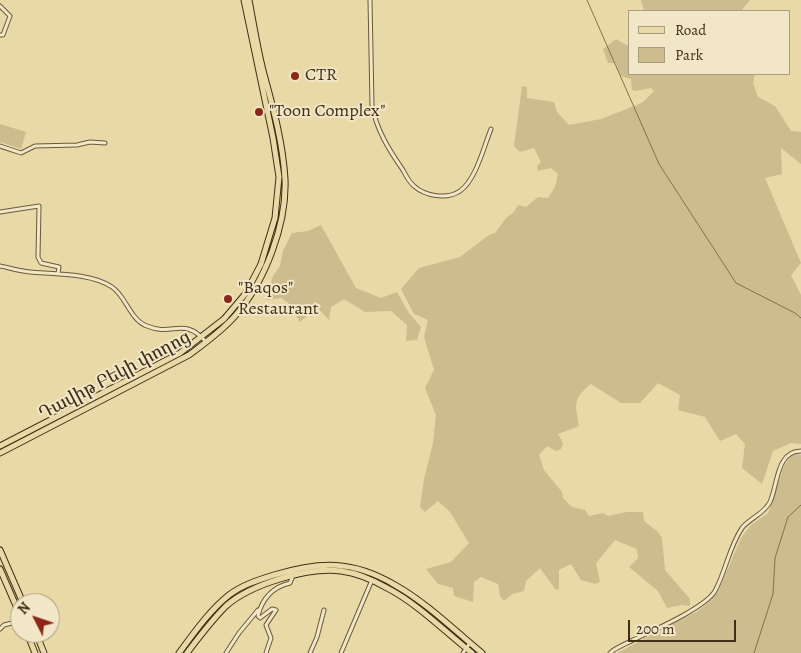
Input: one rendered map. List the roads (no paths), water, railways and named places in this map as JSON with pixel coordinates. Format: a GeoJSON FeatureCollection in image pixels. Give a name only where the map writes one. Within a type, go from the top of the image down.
{"type":"FeatureCollection","features":[{"type":"Feature","properties":{"kind":"main road","name":"Դավիթ Բեկի փողոց"},"geometry":{"type":"LineString","coordinates":[[0,446],[188,355],[206,342],[236,315],[251,294],[275,243],[283,210],[285,190],[283,158],[276,117],[264,83],[244,0]]}},
{"type":"Feature","properties":{"kind":"main road","name":"Դավիթ Բեկի փողոց"},"geometry":{"type":"LineString","coordinates":[[0,453],[180,352],[230,314],[246,293],[265,252],[275,218],[279,192],[278,166],[249,0]]}},
{"type":"Feature","properties":{"kind":"main road"},"geometry":{"type":"LineString","coordinates":[[269,118],[272,122],[276,117]]}},
{"type":"Feature","properties":{"kind":"main road"},"geometry":{"type":"LineString","coordinates":[[0,550],[19,593]]}},
{"type":"Feature","properties":{"kind":"main road"},"geometry":{"type":"LineString","coordinates":[[179,653],[217,606],[246,584],[287,571],[318,565],[344,565],[374,574],[406,592],[482,653]]}},
{"type":"Feature","properties":{"kind":"main road"},"geometry":{"type":"LineString","coordinates":[[0,569],[10,593]]}},
{"type":"Feature","properties":{"kind":"main road"},"geometry":{"type":"LineString","coordinates":[[187,653],[216,617],[249,590],[267,583],[319,571],[341,571],[371,580],[399,595],[465,651],[472,653]]}},
{"type":"Feature","properties":{"kind":"street"},"geometry":{"type":"LineString","coordinates":[[370,0],[372,105],[374,116],[377,126],[393,156],[412,185],[424,193],[437,196],[449,196],[461,190],[473,175],[491,129]]}},
{"type":"Feature","properties":{"kind":"street"},"geometry":{"type":"LineString","coordinates":[[0,6],[10,16],[5,31],[0,35]]}},
{"type":"Feature","properties":{"kind":"street"},"geometry":{"type":"LineString","coordinates":[[0,146],[22,153],[35,146],[77,145],[90,142],[105,143]]}},
{"type":"Feature","properties":{"kind":"street"},"geometry":{"type":"LineString","coordinates":[[0,212],[38,206],[38,257],[41,262],[58,267],[58,274]]}},
{"type":"Feature","properties":{"kind":"street"},"geometry":{"type":"LineString","coordinates":[[0,266],[27,272],[100,280],[114,288],[140,322],[162,330],[186,327],[202,337],[206,342]]}},
{"type":"Feature","properties":{"kind":"street"},"geometry":{"type":"LineString","coordinates":[[610,653],[710,598],[715,590],[734,541],[742,528],[748,521],[764,511],[770,503],[781,464],[789,454],[801,451]]}},
{"type":"Feature","properties":{"kind":"street"},"geometry":{"type":"LineString","coordinates":[[341,653],[374,574]]}},
{"type":"Feature","properties":{"kind":"street"},"geometry":{"type":"LineString","coordinates":[[226,653],[239,633],[270,594],[276,588],[290,583],[293,576]]}},
{"type":"Feature","properties":{"kind":"street"},"geometry":{"type":"LineString","coordinates":[[260,608],[258,616],[260,618],[268,611],[276,610],[266,625],[271,638],[266,653]]}},
{"type":"Feature","properties":{"kind":"street"},"geometry":{"type":"LineString","coordinates":[[310,653],[317,637],[324,610]]}},
{"type":"Feature","properties":{"kind":"street"},"geometry":{"type":"LineString","coordinates":[[465,651],[470,643]]}},
{"type":"Feature","properties":{"kind":"waterway"},"geometry":{"type":"LineString","coordinates":[[587,0],[659,164],[736,283],[795,313],[801,318]]}},
{"type":"Feature","properties":{"kind":"waterway"},"geometry":{"type":"LineString","coordinates":[[754,653],[773,594],[775,558],[788,517],[801,505]]}},
{"type":"Feature","properties":{"kind":"place","name":"CTR"},"geometry":{"type":"Point","coordinates":[295,76]}},
{"type":"Feature","properties":{"kind":"place","name":"\"Toon Complex\""},"geometry":{"type":"Point","coordinates":[259,112]}},
{"type":"Feature","properties":{"kind":"place","name":"\"Baqos\" Restaurant"},"geometry":{"type":"Point","coordinates":[228,299]}}]}
